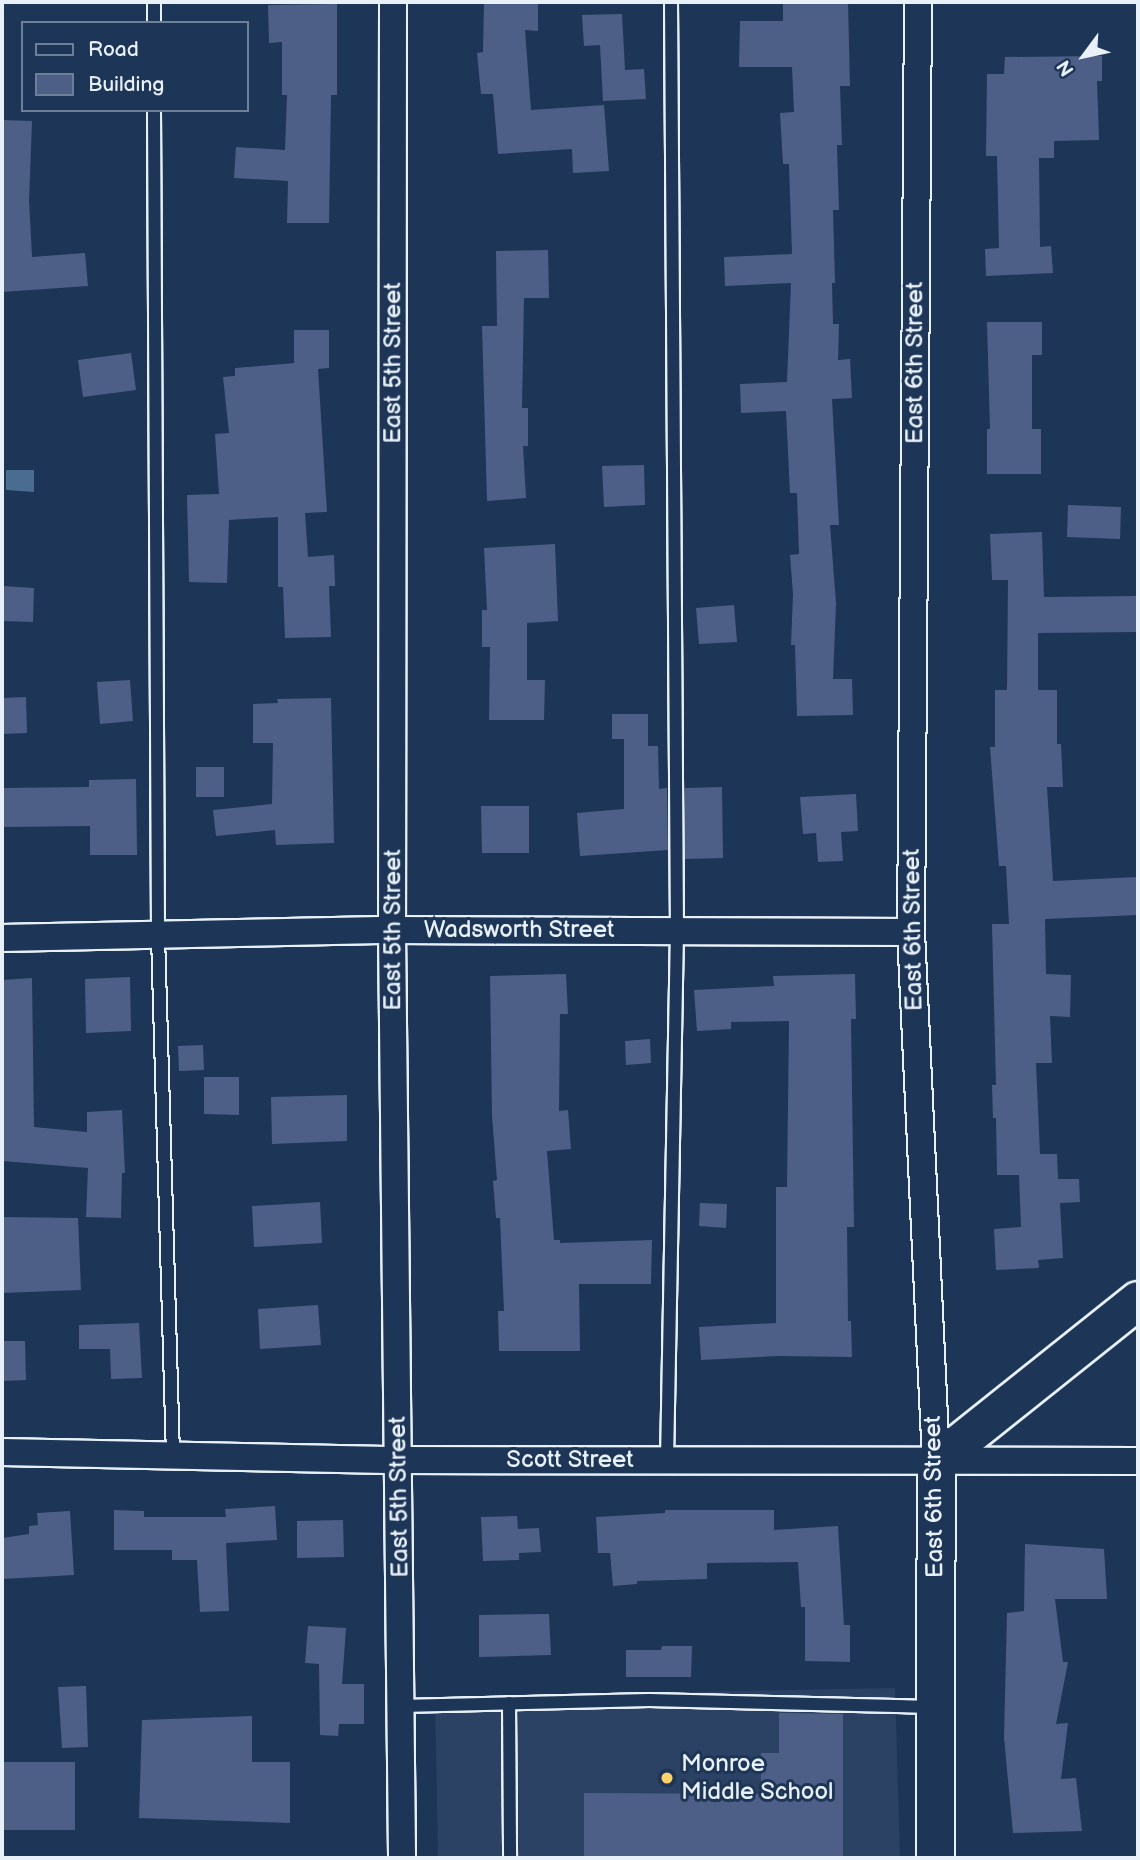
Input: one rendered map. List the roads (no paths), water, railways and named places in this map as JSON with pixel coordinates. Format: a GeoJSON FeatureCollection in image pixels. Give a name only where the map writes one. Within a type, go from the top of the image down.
{"type":"FeatureCollection","features":[{"type":"Feature","properties":{"kind":"street","name":"East 5th Street"},"geometry":{"type":"LineString","coordinates":[[393,2],[392,930],[402,1858]]}},
{"type":"Feature","properties":{"kind":"street","name":"East 6th Street"},"geometry":{"type":"LineString","coordinates":[[918,2],[911,932],[936,1461],[935,1858]]}},
{"type":"Feature","properties":{"kind":"street","name":"Wadsworth Street"},"geometry":{"type":"LineString","coordinates":[[2,938],[392,930],[911,932]]}},
{"type":"Feature","properties":{"kind":"street"},"geometry":{"type":"LineString","coordinates":[[936,1461],[1138,1300]]}},
{"type":"Feature","properties":{"kind":"street","name":"Scott Street"},"geometry":{"type":"LineString","coordinates":[[2,1452],[399,1460],[1138,1461]]}},
{"type":"Feature","properties":{"kind":"lane"},"geometry":{"type":"LineString","coordinates":[[154,2],[154,21]]}},
{"type":"Feature","properties":{"kind":"lane"},"geometry":{"type":"LineString","coordinates":[[667,1461],[677,931],[671,2]]}},
{"type":"Feature","properties":{"kind":"lane"},"geometry":{"type":"LineString","coordinates":[[155,112],[158,935],[173,1455]]}},
{"type":"Feature","properties":{"kind":"lane"},"geometry":{"type":"LineString","coordinates":[[401,1706],[649,1699],[935,1707]]}},
{"type":"Feature","properties":{"kind":"lane"},"geometry":{"type":"LineString","coordinates":[[509,1703],[510,1858]]}},
{"type":"Feature","properties":{"kind":"place","name":"Monroe Middle School"},"geometry":{"type":"Point","coordinates":[667,1778]}}]}
